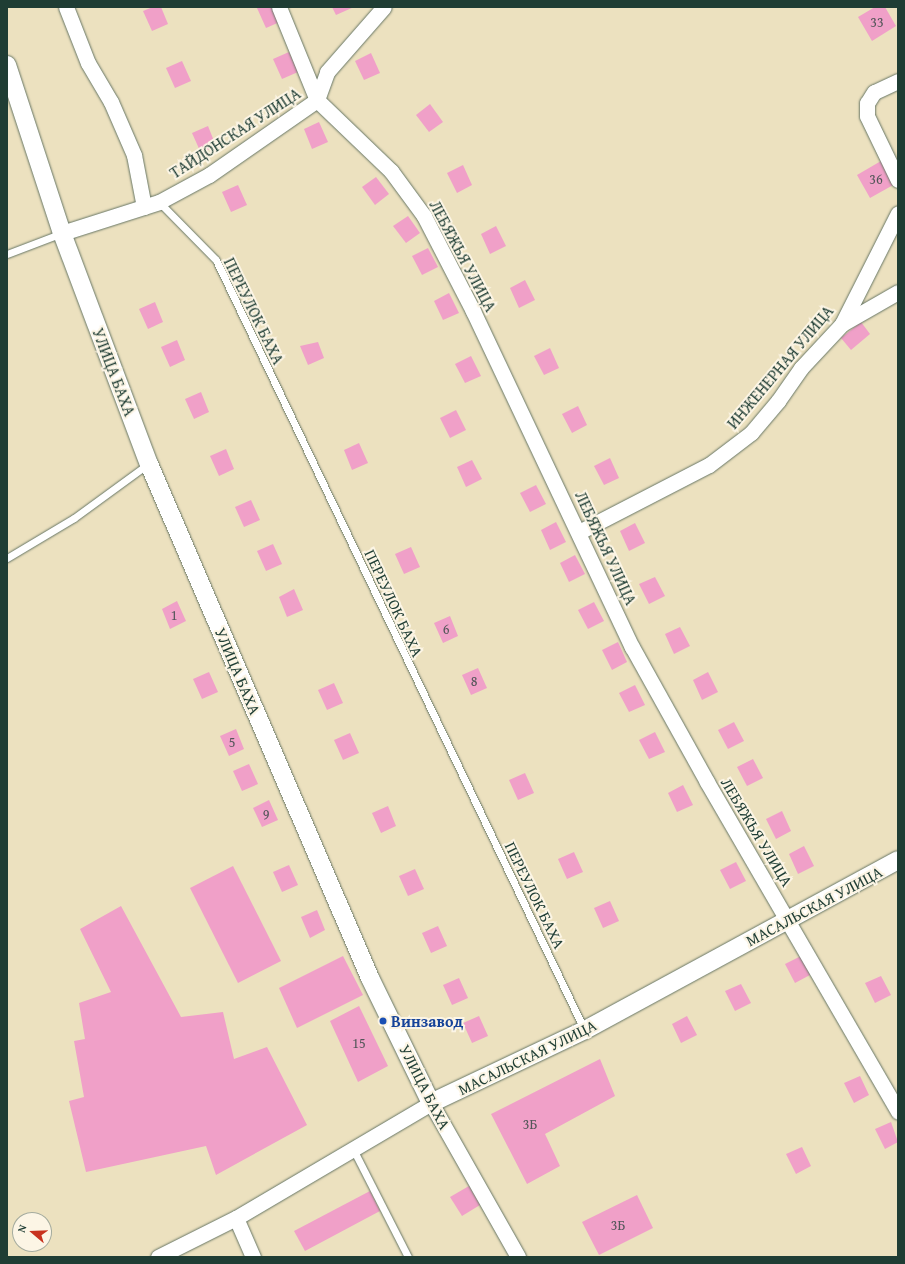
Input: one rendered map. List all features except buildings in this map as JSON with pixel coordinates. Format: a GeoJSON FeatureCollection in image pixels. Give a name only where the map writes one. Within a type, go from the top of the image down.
{"type":"FeatureCollection","features":[{"type":"Feature","properties":{"kind":"street"},"geometry":{"type":"LineString","coordinates":[[66,7],[88,63],[111,102],[134,155],[144,207]]}},
{"type":"Feature","properties":{"kind":"street","name":"ЛЕБЯЖЬЯ УЛИЦА"},"geometry":{"type":"LineString","coordinates":[[279,7],[317,100],[391,171],[424,216],[473,311],[632,647],[707,782],[898,1112]]}},
{"type":"Feature","properties":{"kind":"street","name":"ТАЙДОНСКАЯ УЛИЦА"},"geometry":{"type":"LineString","coordinates":[[62,233],[159,202],[209,175],[317,100],[326,72],[384,7]]}},
{"type":"Feature","properties":{"kind":"street","name":"УЛИЦА БАХА"},"geometry":{"type":"LineString","coordinates":[[7,65],[62,233],[148,464],[370,978],[431,1103],[518,1257]]}},
{"type":"Feature","properties":{"kind":"street"},"geometry":{"type":"LineString","coordinates":[[898,80],[874,92],[867,103],[867,116],[898,180]]}},
{"type":"Feature","properties":{"kind":"street","name":"ИНЖЕНЕРНАЯ УЛИЦА"},"geometry":{"type":"LineString","coordinates":[[578,532],[709,465],[731,450],[751,433],[778,401],[801,368],[842,324],[898,213]]}},
{"type":"Feature","properties":{"kind":"street"},"geometry":{"type":"LineString","coordinates":[[842,324],[898,292]]}},
{"type":"Feature","properties":{"kind":"street","name":"МАСАЛЬСКАЯ УЛИЦА"},"geometry":{"type":"LineString","coordinates":[[158,1257],[236,1218],[431,1103],[585,1030],[898,860]]}},
{"type":"Feature","properties":{"kind":"street"},"geometry":{"type":"LineString","coordinates":[[236,1218],[253,1257]]}},
{"type":"Feature","properties":{"kind":"lane","name":"ПЕРЕУЛОК БАХА"},"geometry":{"type":"LineString","coordinates":[[159,202],[216,260],[585,1030]]}},
{"type":"Feature","properties":{"kind":"lane"},"geometry":{"type":"LineString","coordinates":[[7,254],[62,233]]}},
{"type":"Feature","properties":{"kind":"lane"},"geometry":{"type":"LineString","coordinates":[[7,558],[74,518],[148,464]]}},
{"type":"Feature","properties":{"kind":"lane"},"geometry":{"type":"LineString","coordinates":[[353,1149],[408,1257]]}},
{"type":"Feature","properties":{"kind":"place","name":"Винзавод"},"geometry":{"type":"Point","coordinates":[383,1021]}}]}
